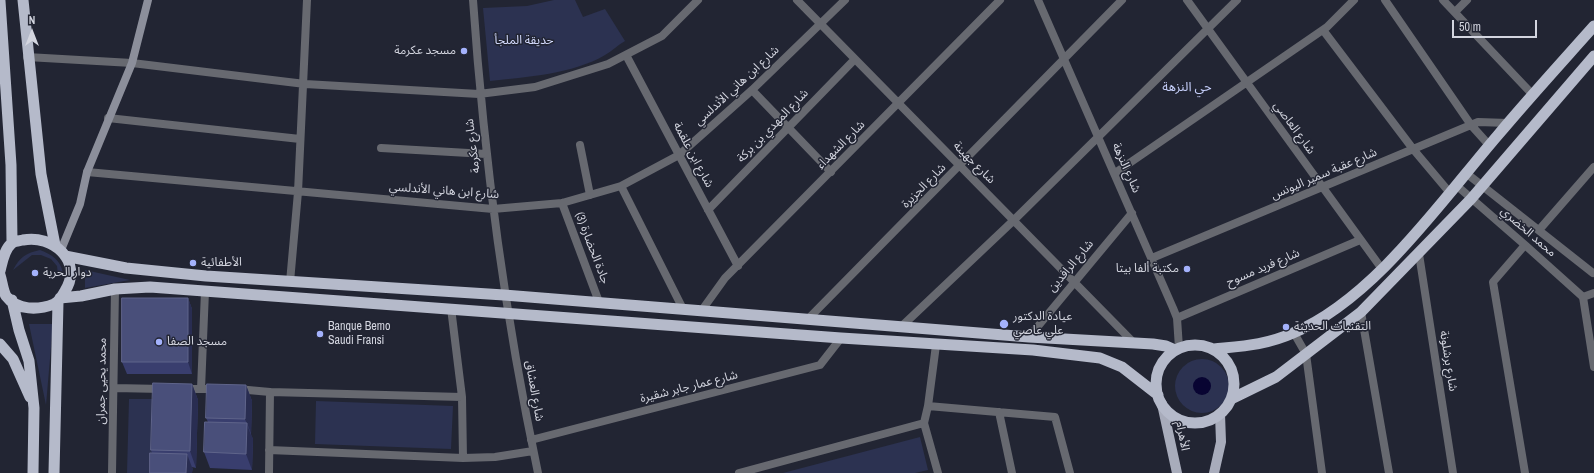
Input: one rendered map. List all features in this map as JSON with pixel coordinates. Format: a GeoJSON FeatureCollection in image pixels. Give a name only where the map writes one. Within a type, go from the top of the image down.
{"type":"FeatureCollection","features":[{"type":"Feature","properties":{"kind":"highway"},"geometry":{"type":"LineString","coordinates":[[23,0],[27,57],[41,174],[61,250],[70,270],[68,285],[59,300],[54,473]]}},
{"type":"Feature","properties":{"kind":"highway"},"geometry":{"type":"LineString","coordinates":[[0,1],[12,170],[7,246],[0,272]]}},
{"type":"Feature","properties":{"kind":"highway"},"geometry":{"type":"LineString","coordinates":[[1214,349],[1265,344],[1294,333],[1341,306],[1382,269],[1594,26]]}},
{"type":"Feature","properties":{"kind":"highway"},"geometry":{"type":"LineString","coordinates":[[1231,399],[1276,377],[1361,312],[1483,185],[1594,56]]}},
{"type":"Feature","properties":{"kind":"highway"},"geometry":{"type":"LineString","coordinates":[[7,246],[42,239],[61,250],[126,268],[290,282],[504,295],[1134,343],[1166,346],[1177,349]]}},
{"type":"Feature","properties":{"kind":"highway"},"geometry":{"type":"LineString","coordinates":[[0,275],[29,361],[34,408],[33,473]]}},
{"type":"Feature","properties":{"kind":"highway"},"geometry":{"type":"LineString","coordinates":[[6,296],[22,306],[34,309],[46,307],[59,300],[115,288],[150,287],[451,308],[936,345],[1033,350],[1100,358],[1122,367],[1160,400],[1173,416],[1189,422],[1205,421],[1220,414],[1231,399],[1234,385],[1232,371],[1225,358],[1214,349],[1202,345],[1190,345],[1177,349],[1165,359],[1159,370],[1156,382],[1160,400]]}},
{"type":"Feature","properties":{"kind":"highway"},"geometry":{"type":"LineString","coordinates":[[0,344],[13,359],[34,408]]}},
{"type":"Feature","properties":{"kind":"main road"},"geometry":{"type":"LineString","coordinates":[[61,250],[80,204],[87,172],[132,63],[148,0]]}},
{"type":"Feature","properties":{"kind":"main road","name":"الأهرام"},"geometry":{"type":"LineString","coordinates":[[1160,400],[1177,473]]}},
{"type":"Feature","properties":{"kind":"main road"},"geometry":{"type":"LineString","coordinates":[[1214,473],[1220,442],[1220,414]]}},
{"type":"Feature","properties":{"kind":"street"},"geometry":{"type":"LineString","coordinates":[[290,282],[305,84],[307,0]]}},
{"type":"Feature","properties":{"kind":"street","name":"شارع عكرمة"},"geometry":{"type":"LineString","coordinates":[[473,0],[486,154],[504,295],[508,313]]}},
{"type":"Feature","properties":{"kind":"street"},"geometry":{"type":"LineString","coordinates":[[27,57],[132,63],[305,84],[480,94],[535,87],[608,64],[662,36],[698,0]]}},
{"type":"Feature","properties":{"kind":"street","name":"شارع جهينة"},"geometry":{"type":"LineString","coordinates":[[797,0],[1134,343]]}},
{"type":"Feature","properties":{"kind":"street","name":"شارع ابن هاني الأندلسي"},"geometry":{"type":"LineString","coordinates":[[87,172],[298,192],[493,208],[562,203],[621,186],[679,155],[752,90],[845,0]]}},
{"type":"Feature","properties":{"kind":"street","name":"شارع الشهداء"},"geometry":{"type":"LineString","coordinates":[[702,310],[725,278],[899,104],[1000,0]]}},
{"type":"Feature","properties":{"kind":"street","name":"شارع النزهة"},"geometry":{"type":"LineString","coordinates":[[1038,0],[1152,258],[1176,318],[1177,349]]}},
{"type":"Feature","properties":{"kind":"street","name":"شارع الجزيرة"},"geometry":{"type":"LineString","coordinates":[[808,319],[960,166],[1064,57],[1122,0]]}},
{"type":"Feature","properties":{"kind":"street","name":"شارع العاصي"},"geometry":{"type":"LineString","coordinates":[[1187,0],[1382,269]]}},
{"type":"Feature","properties":{"kind":"street"},"geometry":{"type":"LineString","coordinates":[[902,326],[1014,220],[1236,0]]}},
{"type":"Feature","properties":{"kind":"street"},"geometry":{"type":"LineString","coordinates":[[1115,173],[1323,30],[1354,0]]}},
{"type":"Feature","properties":{"kind":"street"},"geometry":{"type":"LineString","coordinates":[[1385,0],[1471,125],[1489,145]]}},
{"type":"Feature","properties":{"kind":"street"},"geometry":{"type":"LineString","coordinates":[[1443,0],[1533,95]]}},
{"type":"Feature","properties":{"kind":"street"},"geometry":{"type":"LineString","coordinates":[[1455,12],[1467,0]]}},
{"type":"Feature","properties":{"kind":"street","name":"محمد الخضري"},"geometry":{"type":"LineString","coordinates":[[1323,30],[1413,149],[1453,189],[1471,198],[1583,297]]}},
{"type":"Feature","properties":{"kind":"street","name":"شارع ابن علقمة"},"geometry":{"type":"LineString","coordinates":[[626,55],[738,266]]}},
{"type":"Feature","properties":{"kind":"street","name":"شارع المهدي بن بركة"},"geometry":{"type":"LineString","coordinates":[[708,210],[855,59]]}},
{"type":"Feature","properties":{"kind":"street"},"geometry":{"type":"LineString","coordinates":[[752,90],[831,172]]}},
{"type":"Feature","properties":{"kind":"street"},"geometry":{"type":"LineString","coordinates":[[108,118],[300,139]]}},
{"type":"Feature","properties":{"kind":"street","name":"شارع عقبة سمير اليونس"},"geometry":{"type":"LineString","coordinates":[[1152,258],[1478,122],[1508,123]]}},
{"type":"Feature","properties":{"kind":"street"},"geometry":{"type":"LineString","coordinates":[[580,145],[590,195]]}},
{"type":"Feature","properties":{"kind":"street"},"geometry":{"type":"LineString","coordinates":[[381,148],[486,154]]}},
{"type":"Feature","properties":{"kind":"street"},"geometry":{"type":"LineString","coordinates":[[1539,230],[1594,167]]}},
{"type":"Feature","properties":{"kind":"street","name":"محمد الخضري"},"geometry":{"type":"LineString","coordinates":[[1466,173],[1483,185],[1594,275]]}},
{"type":"Feature","properties":{"kind":"street"},"geometry":{"type":"LineString","coordinates":[[621,186],[683,309]]}},
{"type":"Feature","properties":{"kind":"street","name":"جادة الحضارة (3)"},"geometry":{"type":"LineString","coordinates":[[562,203],[599,302]]}},
{"type":"Feature","properties":{"kind":"street","name":"شارع الرافدين"},"geometry":{"type":"LineString","coordinates":[[1029,336],[1132,213]]}},
{"type":"Feature","properties":{"kind":"street","name":"شارع فريد مسوح"},"geometry":{"type":"LineString","coordinates":[[1176,318],[1360,240]]}},
{"type":"Feature","properties":{"kind":"street"},"geometry":{"type":"LineString","coordinates":[[1525,245],[1493,282],[1525,473]]}},
{"type":"Feature","properties":{"kind":"street","name":"شارع برشلونة"},"geometry":{"type":"LineString","coordinates":[[1418,254],[1453,473]]}},
{"type":"Feature","properties":{"kind":"street","name":"محمد يحيى جمران"},"geometry":{"type":"LineString","coordinates":[[112,473],[115,288]]}},
{"type":"Feature","properties":{"kind":"street"},"geometry":{"type":"LineString","coordinates":[[200,389],[204,291]]}},
{"type":"Feature","properties":{"kind":"street"},"geometry":{"type":"LineString","coordinates":[[1594,292],[1583,297],[1594,368]]}},
{"type":"Feature","properties":{"kind":"street"},"geometry":{"type":"LineString","coordinates":[[451,308],[462,397],[463,458]]}},
{"type":"Feature","properties":{"kind":"street"},"geometry":{"type":"LineString","coordinates":[[1361,312],[1389,473]]}},
{"type":"Feature","properties":{"kind":"street","name":"شارع العشاق"},"geometry":{"type":"LineString","coordinates":[[508,313],[538,473]]}},
{"type":"Feature","properties":{"kind":"street"},"geometry":{"type":"LineString","coordinates":[[1294,333],[1306,354],[1322,473]]}},
{"type":"Feature","properties":{"kind":"street","name":"شارع عمار جابر شقيرة"},"geometry":{"type":"LineString","coordinates":[[531,440],[820,366],[841,338]]}},
{"type":"Feature","properties":{"kind":"street"},"geometry":{"type":"LineString","coordinates":[[936,345],[928,406],[924,423],[938,473]]}},
{"type":"Feature","properties":{"kind":"street"},"geometry":{"type":"LineString","coordinates":[[114,388],[256,389],[270,392],[462,397]]}},
{"type":"Feature","properties":{"kind":"street"},"geometry":{"type":"LineString","coordinates":[[269,473],[270,392]]}},
{"type":"Feature","properties":{"kind":"street"},"geometry":{"type":"LineString","coordinates":[[928,406],[1055,416],[1070,473]]}},
{"type":"Feature","properties":{"kind":"street"},"geometry":{"type":"LineString","coordinates":[[1000,412],[1012,473]]}},
{"type":"Feature","properties":{"kind":"street"},"geometry":{"type":"LineString","coordinates":[[739,473],[924,423]]}},
{"type":"Feature","properties":{"kind":"street"},"geometry":{"type":"LineString","coordinates":[[269,450],[463,458],[494,457],[533,451]]}},
{"type":"Feature","properties":{"kind":"green space","name":"حديقة الملجأ"},"geometry":{"type":"Polygon","coordinates":[[[554,0],[575,0],[583,17],[605,9],[625,41],[605,55],[579,67],[549,74],[490,81],[483,8],[527,6],[554,0]]]}},
{"type":"Feature","properties":{"kind":"green space"},"geometry":{"type":"Polygon","coordinates":[[[40,250],[58,261],[63,273],[58,275],[57,266],[51,259],[41,255],[32,255],[13,270],[24,256],[40,250]]]}},
{"type":"Feature","properties":{"kind":"green space"},"geometry":{"type":"Polygon","coordinates":[[[85,270],[130,280],[85,288],[85,270]]]}},
{"type":"Feature","properties":{"kind":"green space"},"geometry":{"type":"Polygon","coordinates":[[[29,324],[53,324],[46,405],[29,324]]]}},
{"type":"Feature","properties":{"kind":"green space"},"geometry":{"type":"Polygon","coordinates":[[[1202,359],[1212,361],[1221,367],[1227,376],[1229,386],[1227,396],[1221,405],[1212,411],[1202,413],[1192,411],[1183,405],[1177,396],[1175,386],[1177,376],[1183,367],[1192,361],[1202,359]]]}},
{"type":"Feature","properties":{"kind":"green space"},"geometry":{"type":"Polygon","coordinates":[[[129,399],[156,399],[154,473],[127,473],[129,399]]]}},
{"type":"Feature","properties":{"kind":"green space"},"geometry":{"type":"Polygon","coordinates":[[[316,401],[453,406],[451,449],[315,444],[316,401]]]}},
{"type":"Feature","properties":{"kind":"green space"},"geometry":{"type":"Polygon","coordinates":[[[920,437],[928,470],[915,473],[783,473],[920,437]]]}},
{"type":"Feature","properties":{"kind":"shaded area"},"geometry":{"type":"Polygon","coordinates":[[[1202,377],[1208,380],[1211,386],[1208,392],[1202,395],[1196,392],[1193,386],[1196,380],[1202,377]]]}},
{"type":"Feature","properties":{"kind":"building","name":"مسجد الصفا"},"geometry":{"type":"Polygon","coordinates":[[[122,298],[188,298],[188,362],[122,362],[122,298]]]}},
{"type":"Feature","properties":{"kind":"building"},"geometry":{"type":"Polygon","coordinates":[[[153,383],[192,384],[190,451],[151,450],[153,383]]]}},
{"type":"Feature","properties":{"kind":"building"},"geometry":{"type":"Polygon","coordinates":[[[207,384],[246,385],[245,419],[206,418],[207,384]]]}},
{"type":"Feature","properties":{"kind":"building"},"geometry":{"type":"Polygon","coordinates":[[[205,422],[247,423],[246,454],[204,452],[205,422]]]}},
{"type":"Feature","properties":{"kind":"building"},"geometry":{"type":"Polygon","coordinates":[[[150,453],[187,454],[186,473],[150,473],[150,453]]]}},
{"type":"Feature","properties":{"kind":"place","name":"مسجد عكرمة"},"geometry":{"type":"Point","coordinates":[464,51]}},
{"type":"Feature","properties":{"kind":"place","name":"الأطفائية"},"geometry":{"type":"Point","coordinates":[193,263]}},
{"type":"Feature","properties":{"kind":"place","name":"مكتبة ألفا بيتا"},"geometry":{"type":"Point","coordinates":[1187,269]}},
{"type":"Feature","properties":{"kind":"place","name":"دوار الحرية"},"geometry":{"type":"Point","coordinates":[35,273]}},
{"type":"Feature","properties":{"kind":"place","name":"عيادة الدكتور علي عاصي"},"geometry":{"type":"Point","coordinates":[1004,324]}},
{"type":"Feature","properties":{"kind":"place","name":"التقنيات الحديثة"},"geometry":{"type":"Point","coordinates":[1286,327]}},
{"type":"Feature","properties":{"kind":"place","name":"Banque Bemo Saudi Fransi"},"geometry":{"type":"Point","coordinates":[320,334]}},
{"type":"Feature","properties":{"kind":"place","name":"مسجد الصفا"},"geometry":{"type":"Point","coordinates":[159,342]}},
{"type":"Feature","properties":{"kind":"district","name":"حي النزهة"},"geometry":{"type":"Point","coordinates":[1187,88]}}]}
